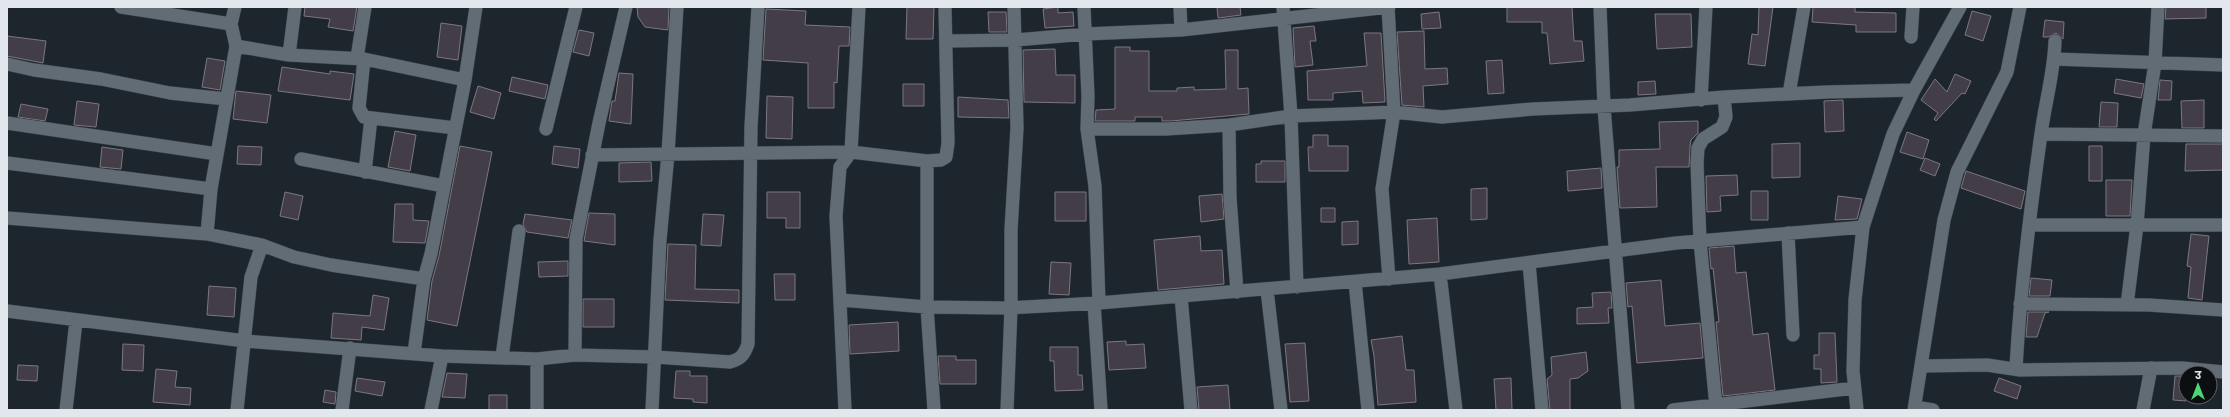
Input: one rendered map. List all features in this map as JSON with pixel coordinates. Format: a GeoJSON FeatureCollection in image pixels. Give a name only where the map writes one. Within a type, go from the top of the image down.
{"type":"FeatureCollection","features":[{"type":"Feature","properties":{"kind":"street"},"geometry":{"type":"LineString","coordinates":[[121,7],[231,24]]}},
{"type":"Feature","properties":{"kind":"street"},"geometry":{"type":"LineString","coordinates":[[207,234],[211,189],[236,46],[231,24],[234,7]]}},
{"type":"Feature","properties":{"kind":"street"},"geometry":{"type":"LineString","coordinates":[[288,55],[295,7]]}},
{"type":"Feature","properties":{"kind":"street"},"geometry":{"type":"LineString","coordinates":[[365,7],[359,108],[364,117],[455,128]]}},
{"type":"Feature","properties":{"kind":"street"},"geometry":{"type":"LineString","coordinates":[[414,353],[424,279],[431,254],[465,80],[476,7]]}},
{"type":"Feature","properties":{"kind":"street"},"geometry":{"type":"LineString","coordinates":[[546,129],[576,7]]}},
{"type":"Feature","properties":{"kind":"street"},"geometry":{"type":"LineString","coordinates":[[575,355],[576,239],[592,155],[626,7]]}},
{"type":"Feature","properties":{"kind":"street"},"geometry":{"type":"LineString","coordinates":[[652,410],[660,240],[668,154],[677,7]]}},
{"type":"Feature","properties":{"kind":"street"},"geometry":{"type":"LineString","coordinates":[[7,311],[76,321],[245,341],[442,356],[537,359],[575,355],[655,357],[730,362],[737,360],[744,355],[748,344],[751,154],[758,7]]}},
{"type":"Feature","properties":{"kind":"street"},"geometry":{"type":"LineString","coordinates":[[845,410],[836,216],[840,167],[851,152],[860,7]]}},
{"type":"Feature","properties":{"kind":"street"},"geometry":{"type":"LineString","coordinates":[[1007,410],[1011,308],[1011,230],[1017,128],[1014,7]]}},
{"type":"Feature","properties":{"kind":"street"},"geometry":{"type":"LineString","coordinates":[[1084,7],[1088,96],[1087,129],[1095,186],[1101,410]]}},
{"type":"Feature","properties":{"kind":"street"},"geometry":{"type":"LineString","coordinates":[[1180,7],[1181,30]]}},
{"type":"Feature","properties":{"kind":"street"},"geometry":{"type":"LineString","coordinates":[[947,41],[1015,40],[1085,34],[1181,30],[1256,23],[1284,12],[1388,7],[1394,112],[1382,189],[1389,279]]}},
{"type":"Feature","properties":{"kind":"street"},"geometry":{"type":"LineString","coordinates":[[1600,7],[1604,107],[1628,410]]}},
{"type":"Feature","properties":{"kind":"street"},"geometry":{"type":"LineString","coordinates":[[1701,100],[1706,7]]}},
{"type":"Feature","properties":{"kind":"street"},"geometry":{"type":"LineString","coordinates":[[1789,94],[1804,7]]}},
{"type":"Feature","properties":{"kind":"street"},"geometry":{"type":"LineString","coordinates":[[1911,37],[1913,7]]}},
{"type":"Feature","properties":{"kind":"street"},"geometry":{"type":"LineString","coordinates":[[1857,410],[1854,388],[1855,300],[1863,227],[1893,134],[1914,90],[1960,7]]}},
{"type":"Feature","properties":{"kind":"street"},"geometry":{"type":"LineString","coordinates":[[1932,410],[1915,409],[1944,220],[1957,172],[2007,72],[2020,7]]}},
{"type":"Feature","properties":{"kind":"street"},"geometry":{"type":"LineString","coordinates":[[2127,305],[2137,225],[2144,135],[2155,63],[2158,7]]}},
{"type":"Feature","properties":{"kind":"street"},"geometry":{"type":"LineString","coordinates":[[592,155],[851,152],[927,161],[941,160],[946,157],[948,151],[947,41],[945,9]]}},
{"type":"Feature","properties":{"kind":"street"},"geometry":{"type":"LineString","coordinates":[[1284,12],[1292,116],[1297,287]]}},
{"type":"Feature","properties":{"kind":"street"},"geometry":{"type":"LineString","coordinates":[[2016,369],[2020,304],[2041,134],[2054,59],[2055,42]]}},
{"type":"Feature","properties":{"kind":"street"},"geometry":{"type":"LineString","coordinates":[[236,46],[288,55],[361,58],[465,80]]}},
{"type":"Feature","properties":{"kind":"street"},"geometry":{"type":"LineString","coordinates":[[2054,59],[2223,65]]}},
{"type":"Feature","properties":{"kind":"street"},"geometry":{"type":"LineString","coordinates":[[7,64],[34,70],[101,79],[170,93],[226,99]]}},
{"type":"Feature","properties":{"kind":"street"},"geometry":{"type":"LineString","coordinates":[[1087,129],[1166,129],[1229,125],[1292,116],[1394,112],[1442,117],[1533,109],[1604,107],[1789,94],[1914,90]]}},
{"type":"Feature","properties":{"kind":"street"},"geometry":{"type":"LineString","coordinates":[[1716,406],[1700,241],[1697,163],[1698,148],[1703,139],[1722,127],[1726,117],[1724,98]]}},
{"type":"Feature","properties":{"kind":"street"},"geometry":{"type":"LineString","coordinates":[[365,172],[371,118]]}},
{"type":"Feature","properties":{"kind":"street"},"geometry":{"type":"LineString","coordinates":[[7,123],[217,154]]}},
{"type":"Feature","properties":{"kind":"street"},"geometry":{"type":"LineString","coordinates":[[1229,125],[1230,198],[1237,292]]}},
{"type":"Feature","properties":{"kind":"street"},"geometry":{"type":"LineString","coordinates":[[2041,134],[2223,136]]}},
{"type":"Feature","properties":{"kind":"street"},"geometry":{"type":"LineString","coordinates":[[301,159],[444,186]]}},
{"type":"Feature","properties":{"kind":"street"},"geometry":{"type":"LineString","coordinates":[[927,161],[927,307],[934,410]]}},
{"type":"Feature","properties":{"kind":"street"},"geometry":{"type":"LineString","coordinates":[[7,163],[211,189]]}},
{"type":"Feature","properties":{"kind":"street"},"geometry":{"type":"LineString","coordinates":[[7,218],[207,234],[262,245],[294,257],[331,265],[424,279]]}},
{"type":"Feature","properties":{"kind":"street"},"geometry":{"type":"LineString","coordinates":[[2030,225],[2223,225]]}},
{"type":"Feature","properties":{"kind":"street"},"geometry":{"type":"LineString","coordinates":[[840,300],[927,307],[1011,308],[1097,303],[1267,290],[1440,274],[1700,241],[1863,227]]}},
{"type":"Feature","properties":{"kind":"street"},"geometry":{"type":"LineString","coordinates":[[502,357],[519,231]]}},
{"type":"Feature","properties":{"kind":"street"},"geometry":{"type":"LineString","coordinates":[[1788,233],[1793,335]]}},
{"type":"Feature","properties":{"kind":"street"},"geometry":{"type":"LineString","coordinates":[[238,410],[251,277],[262,245]]}},
{"type":"Feature","properties":{"kind":"street"},"geometry":{"type":"LineString","coordinates":[[1529,263],[1542,410]]}},
{"type":"Feature","properties":{"kind":"street"},"geometry":{"type":"LineString","coordinates":[[1440,274],[1456,410]]}},
{"type":"Feature","properties":{"kind":"street"},"geometry":{"type":"LineString","coordinates":[[1355,282],[1368,410]]}},
{"type":"Feature","properties":{"kind":"street"},"geometry":{"type":"LineString","coordinates":[[1267,290],[1281,410]]}},
{"type":"Feature","properties":{"kind":"street"},"geometry":{"type":"LineString","coordinates":[[1181,296],[1191,410]]}},
{"type":"Feature","properties":{"kind":"street"},"geometry":{"type":"LineString","coordinates":[[2020,304],[2127,305],[2223,310]]}},
{"type":"Feature","properties":{"kind":"street"},"geometry":{"type":"LineString","coordinates":[[66,410],[76,321]]}},
{"type":"Feature","properties":{"kind":"street"},"geometry":{"type":"LineString","coordinates":[[342,410],[350,348]]}},
{"type":"Feature","properties":{"kind":"street"},"geometry":{"type":"LineString","coordinates":[[431,410],[442,356]]}},
{"type":"Feature","properties":{"kind":"street"},"geometry":{"type":"LineString","coordinates":[[537,359],[537,410]]}},
{"type":"Feature","properties":{"kind":"street"},"geometry":{"type":"LineString","coordinates":[[1922,366],[1987,365],[2016,369],[2151,368],[2223,372]]}},
{"type":"Feature","properties":{"kind":"street"},"geometry":{"type":"LineString","coordinates":[[2143,410],[2151,368]]}},
{"type":"Feature","properties":{"kind":"street"},"geometry":{"type":"LineString","coordinates":[[1674,410],[1854,388]]}},
{"type":"Feature","properties":{"kind":"building"},"geometry":{"type":"Polygon","coordinates":[[[305,7],[357,7],[353,31],[328,27],[330,19],[304,16],[305,7]]]}},
{"type":"Feature","properties":{"kind":"building"},"geometry":{"type":"Polygon","coordinates":[[[637,7],[669,7],[668,30],[645,27],[638,17],[637,7]]]}},
{"type":"Feature","properties":{"kind":"building"},"geometry":{"type":"Polygon","coordinates":[[[907,7],[934,7],[933,39],[906,39],[907,7]]]}},
{"type":"Feature","properties":{"kind":"building"},"geometry":{"type":"Polygon","coordinates":[[[1058,7],[1058,13],[1073,12],[1074,26],[1045,28],[1043,9],[1058,7]]]}},
{"type":"Feature","properties":{"kind":"building"},"geometry":{"type":"Polygon","coordinates":[[[1217,7],[1240,7],[1241,15],[1218,18],[1217,7]]]}},
{"type":"Feature","properties":{"kind":"building"},"geometry":{"type":"Polygon","coordinates":[[[1507,7],[1572,7],[1574,41],[1582,41],[1584,61],[1550,64],[1547,33],[1542,33],[1542,22],[1507,22],[1507,7]]]}},
{"type":"Feature","properties":{"kind":"building"},"geometry":{"type":"Polygon","coordinates":[[[1759,7],[1773,7],[1765,66],[1748,64],[1752,34],[1758,35],[1759,7]]]}},
{"type":"Feature","properties":{"kind":"building"},"geometry":{"type":"Polygon","coordinates":[[[1813,7],[1855,7],[1855,12],[1896,13],[1896,32],[1856,32],[1856,25],[1812,22],[1813,7]]]}},
{"type":"Feature","properties":{"kind":"building"},"geometry":{"type":"Polygon","coordinates":[[[2166,7],[2206,7],[2206,18],[2165,19],[2166,7]]]}},
{"type":"Feature","properties":{"kind":"building"},"geometry":{"type":"Polygon","coordinates":[[[766,9],[806,11],[805,25],[850,27],[849,46],[839,46],[837,83],[834,82],[834,108],[808,108],[808,63],[763,60],[766,9]]]}},
{"type":"Feature","properties":{"kind":"building"},"geometry":{"type":"Polygon","coordinates":[[[1972,11],[1991,16],[1983,41],[1965,35],[1972,11]]]}},
{"type":"Feature","properties":{"kind":"building"},"geometry":{"type":"Polygon","coordinates":[[[988,12],[1006,12],[1007,32],[989,32],[988,12]]]}},
{"type":"Feature","properties":{"kind":"building"},"geometry":{"type":"Polygon","coordinates":[[[1439,12],[1441,28],[1422,29],[1421,14],[1439,12]]]}},
{"type":"Feature","properties":{"kind":"building"},"geometry":{"type":"Polygon","coordinates":[[[1655,14],[1691,14],[1692,47],[1657,49],[1655,14]]]}},
{"type":"Feature","properties":{"kind":"building"},"geometry":{"type":"Polygon","coordinates":[[[2045,20],[2064,22],[2063,39],[2056,33],[2048,37],[2043,37],[2045,20]]]}},
{"type":"Feature","properties":{"kind":"building"},"geometry":{"type":"Polygon","coordinates":[[[441,23],[462,26],[458,60],[437,57],[441,23]]]}},
{"type":"Feature","properties":{"kind":"building"},"geometry":{"type":"Polygon","coordinates":[[[1314,26],[1316,41],[1310,41],[1313,65],[1295,67],[1293,28],[1314,26]]]}},
{"type":"Feature","properties":{"kind":"building"},"geometry":{"type":"Polygon","coordinates":[[[579,30],[594,33],[589,56],[573,52],[579,30]]]}},
{"type":"Feature","properties":{"kind":"building"},"geometry":{"type":"Polygon","coordinates":[[[1424,31],[1425,69],[1447,68],[1448,84],[1423,86],[1424,107],[1402,105],[1397,32],[1424,31]]]}},
{"type":"Feature","properties":{"kind":"building"},"geometry":{"type":"Polygon","coordinates":[[[1364,33],[1381,33],[1385,102],[1363,103],[1362,91],[1333,93],[1333,100],[1308,100],[1307,71],[1367,66],[1364,33]]]}},
{"type":"Feature","properties":{"kind":"building"},"geometry":{"type":"Polygon","coordinates":[[[7,36],[46,41],[43,63],[7,56],[7,36]]]}},
{"type":"Feature","properties":{"kind":"building"},"geometry":{"type":"Polygon","coordinates":[[[1115,47],[1130,47],[1130,51],[1149,51],[1149,91],[1177,91],[1177,88],[1194,87],[1194,90],[1226,89],[1225,50],[1238,50],[1238,89],[1248,88],[1249,114],[1171,121],[1162,121],[1162,117],[1135,117],[1135,121],[1095,121],[1096,110],[1115,109],[1115,47]]]}},
{"type":"Feature","properties":{"kind":"building"},"geometry":{"type":"Polygon","coordinates":[[[1055,49],[1056,75],[1075,75],[1075,103],[1024,102],[1023,50],[1055,49]]]}},
{"type":"Feature","properties":{"kind":"building"},"geometry":{"type":"Polygon","coordinates":[[[207,58],[225,61],[220,90],[202,87],[207,58]]]}},
{"type":"Feature","properties":{"kind":"building"},"geometry":{"type":"Polygon","coordinates":[[[1502,60],[1504,93],[1488,94],[1486,61],[1502,60]]]}},
{"type":"Feature","properties":{"kind":"building"},"geometry":{"type":"Polygon","coordinates":[[[282,67],[330,74],[330,71],[354,74],[350,100],[278,91],[282,67]]]}},
{"type":"Feature","properties":{"kind":"building"},"geometry":{"type":"Polygon","coordinates":[[[619,73],[633,74],[631,124],[609,121],[612,101],[615,101],[619,73]]]}},
{"type":"Feature","properties":{"kind":"building"},"geometry":{"type":"Polygon","coordinates":[[[1955,74],[1971,81],[1965,94],[1962,93],[1936,121],[1934,119],[1938,113],[1921,100],[1935,79],[1947,92],[1955,74]]]}},
{"type":"Feature","properties":{"kind":"building"},"geometry":{"type":"Polygon","coordinates":[[[512,77],[548,85],[545,99],[509,91],[512,77]]]}},
{"type":"Feature","properties":{"kind":"building"},"geometry":{"type":"Polygon","coordinates":[[[2116,79],[2144,84],[2141,98],[2114,93],[2116,79]]]}},
{"type":"Feature","properties":{"kind":"building"},"geometry":{"type":"Polygon","coordinates":[[[2160,80],[2172,81],[2171,100],[2158,100],[2160,80]]]}},
{"type":"Feature","properties":{"kind":"building"},"geometry":{"type":"Polygon","coordinates":[[[1655,81],[1656,94],[1638,95],[1638,82],[1655,81]]]}},
{"type":"Feature","properties":{"kind":"building"},"geometry":{"type":"Polygon","coordinates":[[[903,84],[924,84],[924,106],[903,106],[903,84]]]}},
{"type":"Feature","properties":{"kind":"building"},"geometry":{"type":"Polygon","coordinates":[[[478,86],[501,93],[494,119],[470,112],[478,86]]]}},
{"type":"Feature","properties":{"kind":"building"},"geometry":{"type":"Polygon","coordinates":[[[236,91],[271,95],[267,123],[233,119],[236,91]]]}},
{"type":"Feature","properties":{"kind":"building"},"geometry":{"type":"Polygon","coordinates":[[[767,96],[793,97],[792,139],[766,138],[767,96]]]}},
{"type":"Feature","properties":{"kind":"building"},"geometry":{"type":"Polygon","coordinates":[[[958,97],[1008,100],[1009,118],[958,117],[958,97]]]}},
{"type":"Feature","properties":{"kind":"building"},"geometry":{"type":"Polygon","coordinates":[[[1843,100],[1844,131],[1825,132],[1824,101],[1843,100]]]}},
{"type":"Feature","properties":{"kind":"building"},"geometry":{"type":"Polygon","coordinates":[[[2204,100],[2204,128],[2182,128],[2181,101],[2204,100]]]}},
{"type":"Feature","properties":{"kind":"building"},"geometry":{"type":"Polygon","coordinates":[[[77,101],[99,104],[96,127],[74,125],[77,101]]]}},
{"type":"Feature","properties":{"kind":"building"},"geometry":{"type":"Polygon","coordinates":[[[2101,102],[2118,103],[2117,127],[2099,127],[2101,102]]]}},
{"type":"Feature","properties":{"kind":"building"},"geometry":{"type":"Polygon","coordinates":[[[21,104],[48,109],[45,121],[18,117],[21,104]]]}},
{"type":"Feature","properties":{"kind":"building"},"geometry":{"type":"Polygon","coordinates":[[[1698,121],[1698,133],[1691,140],[1689,167],[1656,167],[1657,207],[1620,208],[1617,167],[1619,167],[1619,150],[1660,149],[1659,122],[1698,121]]]}},
{"type":"Feature","properties":{"kind":"building"},"geometry":{"type":"Polygon","coordinates":[[[395,131],[416,135],[410,171],[388,167],[395,131]]]}},
{"type":"Feature","properties":{"kind":"building"},"geometry":{"type":"Polygon","coordinates":[[[1907,132],[1929,140],[1923,159],[1900,152],[1907,132]]]}},
{"type":"Feature","properties":{"kind":"building"},"geometry":{"type":"Polygon","coordinates":[[[1313,135],[1328,135],[1328,146],[1348,146],[1348,171],[1309,171],[1308,147],[1313,147],[1313,135]]]}},
{"type":"Feature","properties":{"kind":"building"},"geometry":{"type":"Polygon","coordinates":[[[1800,143],[1800,177],[1772,178],[1772,144],[1800,143]]]}},
{"type":"Feature","properties":{"kind":"building"},"geometry":{"type":"Polygon","coordinates":[[[2186,144],[2223,144],[2223,170],[2185,171],[2186,144]]]}},
{"type":"Feature","properties":{"kind":"building"},"geometry":{"type":"Polygon","coordinates":[[[238,146],[262,147],[261,165],[237,164],[238,146]]]}},
{"type":"Feature","properties":{"kind":"building"},"geometry":{"type":"Polygon","coordinates":[[[460,146],[492,152],[457,326],[427,320],[432,281],[439,256],[460,146]]]}},
{"type":"Feature","properties":{"kind":"building"},"geometry":{"type":"Polygon","coordinates":[[[554,146],[580,149],[578,168],[552,164],[554,146]]]}},
{"type":"Feature","properties":{"kind":"building"},"geometry":{"type":"Polygon","coordinates":[[[2089,146],[2102,146],[2102,181],[2089,181],[2089,146]]]}},
{"type":"Feature","properties":{"kind":"building"},"geometry":{"type":"Polygon","coordinates":[[[102,147],[123,150],[121,169],[100,167],[102,147]]]}},
{"type":"Feature","properties":{"kind":"building"},"geometry":{"type":"Polygon","coordinates":[[[1925,158],[1940,164],[1935,176],[1920,170],[1925,158]]]}},
{"type":"Feature","properties":{"kind":"building"},"geometry":{"type":"Polygon","coordinates":[[[1261,161],[1285,161],[1285,182],[1256,182],[1256,164],[1261,164],[1261,161]]]}},
{"type":"Feature","properties":{"kind":"building"},"geometry":{"type":"Polygon","coordinates":[[[651,162],[652,181],[619,182],[619,163],[651,162]]]}},
{"type":"Feature","properties":{"kind":"building"},"geometry":{"type":"Polygon","coordinates":[[[1601,168],[1602,188],[1568,191],[1567,171],[1601,168]]]}},
{"type":"Feature","properties":{"kind":"building"},"geometry":{"type":"Polygon","coordinates":[[[1966,171],[2025,191],[2021,209],[1961,188],[1966,171]]]}},
{"type":"Feature","properties":{"kind":"building"},"geometry":{"type":"Polygon","coordinates":[[[1737,175],[1738,195],[1720,196],[1721,211],[1707,212],[1706,176],[1737,175]]]}},
{"type":"Feature","properties":{"kind":"building"},"geometry":{"type":"Polygon","coordinates":[[[2106,180],[2132,180],[2130,216],[2106,216],[2106,180]]]}},
{"type":"Feature","properties":{"kind":"building"},"geometry":{"type":"Polygon","coordinates":[[[1487,188],[1487,219],[1471,220],[1471,189],[1487,188]]]}},
{"type":"Feature","properties":{"kind":"building"},"geometry":{"type":"Polygon","coordinates":[[[1751,191],[1768,191],[1768,220],[1751,220],[1751,191]]]}},
{"type":"Feature","properties":{"kind":"building"},"geometry":{"type":"Polygon","coordinates":[[[285,192],[303,196],[298,220],[280,216],[285,192]]]}},
{"type":"Feature","properties":{"kind":"building"},"geometry":{"type":"Polygon","coordinates":[[[767,192],[800,192],[800,228],[786,228],[786,218],[767,218],[767,192]]]}},
{"type":"Feature","properties":{"kind":"building"},"geometry":{"type":"Polygon","coordinates":[[[1055,192],[1086,192],[1086,221],[1055,221],[1055,192]]]}},
{"type":"Feature","properties":{"kind":"building"},"geometry":{"type":"Polygon","coordinates":[[[1222,194],[1224,219],[1201,222],[1199,196],[1222,194]]]}},
{"type":"Feature","properties":{"kind":"building"},"geometry":{"type":"Polygon","coordinates":[[[1838,196],[1862,199],[1857,219],[1835,220],[1838,196]]]}},
{"type":"Feature","properties":{"kind":"building"},"geometry":{"type":"Polygon","coordinates":[[[395,204],[413,204],[413,220],[429,221],[425,243],[393,242],[395,204]]]}},
{"type":"Feature","properties":{"kind":"building"},"geometry":{"type":"Polygon","coordinates":[[[1321,208],[1335,208],[1335,222],[1321,222],[1321,208]]]}},
{"type":"Feature","properties":{"kind":"building"},"geometry":{"type":"Polygon","coordinates":[[[589,213],[615,214],[615,245],[584,241],[589,213]]]}},
{"type":"Feature","properties":{"kind":"building"},"geometry":{"type":"Polygon","coordinates":[[[525,214],[572,220],[568,238],[527,232],[523,224],[525,214]]]}},
{"type":"Feature","properties":{"kind":"building"},"geometry":{"type":"Polygon","coordinates":[[[703,214],[724,215],[721,246],[701,245],[703,214]]]}},
{"type":"Feature","properties":{"kind":"building"},"geometry":{"type":"Polygon","coordinates":[[[1437,218],[1439,262],[1409,264],[1407,220],[1437,218]]]}},
{"type":"Feature","properties":{"kind":"building"},"geometry":{"type":"Polygon","coordinates":[[[1358,221],[1358,244],[1342,245],[1342,222],[1358,221]]]}},
{"type":"Feature","properties":{"kind":"building"},"geometry":{"type":"Polygon","coordinates":[[[2191,234],[2209,236],[2202,300],[2188,298],[2191,267],[2187,266],[2191,234]]]}},
{"type":"Feature","properties":{"kind":"building"},"geometry":{"type":"Polygon","coordinates":[[[1200,236],[1201,251],[1222,250],[1224,284],[1158,290],[1154,240],[1200,236]]]}},
{"type":"Feature","properties":{"kind":"building"},"geometry":{"type":"Polygon","coordinates":[[[668,244],[696,245],[695,289],[739,290],[739,303],[665,300],[668,244]]]}},
{"type":"Feature","properties":{"kind":"building"},"geometry":{"type":"Polygon","coordinates":[[[1734,246],[1736,273],[1746,272],[1753,335],[1768,333],[1775,390],[1723,396],[1716,322],[1719,322],[1713,268],[1711,269],[1709,248],[1734,246]]]}},
{"type":"Feature","properties":{"kind":"building"},"geometry":{"type":"Polygon","coordinates":[[[568,261],[568,276],[539,277],[538,262],[568,261]]]}},
{"type":"Feature","properties":{"kind":"building"},"geometry":{"type":"Polygon","coordinates":[[[1051,262],[1071,263],[1069,295],[1049,294],[1051,262]]]}},
{"type":"Feature","properties":{"kind":"building"},"geometry":{"type":"Polygon","coordinates":[[[774,274],[795,274],[795,300],[775,300],[774,274]]]}},
{"type":"Feature","properties":{"kind":"building"},"geometry":{"type":"Polygon","coordinates":[[[2031,278],[2052,280],[2050,296],[2029,296],[2031,278]]]}},
{"type":"Feature","properties":{"kind":"building"},"geometry":{"type":"Polygon","coordinates":[[[1661,280],[1665,326],[1700,323],[1703,358],[1637,363],[1632,306],[1628,307],[1626,283],[1661,280]]]}},
{"type":"Feature","properties":{"kind":"building"},"geometry":{"type":"Polygon","coordinates":[[[209,286],[236,288],[234,317],[207,315],[209,286]]]}},
{"type":"Feature","properties":{"kind":"building"},"geometry":{"type":"Polygon","coordinates":[[[1611,292],[1612,308],[1608,308],[1609,323],[1577,324],[1577,308],[1593,307],[1592,293],[1611,292]]]}},
{"type":"Feature","properties":{"kind":"building"},"geometry":{"type":"Polygon","coordinates":[[[373,295],[389,298],[384,330],[362,327],[361,340],[331,338],[333,313],[370,316],[373,295]]]}},
{"type":"Feature","properties":{"kind":"building"},"geometry":{"type":"Polygon","coordinates":[[[583,299],[614,299],[614,327],[583,327],[583,299]]]}},
{"type":"Feature","properties":{"kind":"building"},"geometry":{"type":"Polygon","coordinates":[[[2028,312],[2049,312],[2045,313],[2037,337],[2026,337],[2028,312]]]}},
{"type":"Feature","properties":{"kind":"building"},"geometry":{"type":"Polygon","coordinates":[[[898,322],[899,351],[850,354],[849,325],[898,322]]]}},
{"type":"Feature","properties":{"kind":"building"},"geometry":{"type":"Polygon","coordinates":[[[1819,333],[1835,333],[1837,382],[1821,383],[1821,369],[1814,369],[1814,355],[1819,355],[1819,333]]]}},
{"type":"Feature","properties":{"kind":"building"},"geometry":{"type":"Polygon","coordinates":[[[1402,336],[1406,370],[1414,370],[1416,402],[1378,405],[1374,356],[1371,340],[1402,336]]]}},
{"type":"Feature","properties":{"kind":"building"},"geometry":{"type":"Polygon","coordinates":[[[1126,341],[1126,345],[1144,344],[1146,368],[1109,370],[1107,342],[1126,341]]]}},
{"type":"Feature","properties":{"kind":"building"},"geometry":{"type":"Polygon","coordinates":[[[1305,343],[1309,401],[1290,402],[1285,344],[1305,343]]]}},
{"type":"Feature","properties":{"kind":"building"},"geometry":{"type":"Polygon","coordinates":[[[123,344],[144,345],[143,371],[122,370],[123,344]]]}},
{"type":"Feature","properties":{"kind":"building"},"geometry":{"type":"Polygon","coordinates":[[[1050,347],[1078,347],[1078,375],[1082,375],[1083,390],[1055,391],[1054,361],[1050,361],[1050,347]]]}},
{"type":"Feature","properties":{"kind":"building"},"geometry":{"type":"Polygon","coordinates":[[[1586,352],[1588,371],[1578,378],[1570,379],[1570,410],[1550,410],[1547,379],[1552,375],[1551,357],[1586,352]]]}},
{"type":"Feature","properties":{"kind":"building"},"geometry":{"type":"Polygon","coordinates":[[[938,356],[956,356],[956,360],[976,360],[976,384],[940,384],[938,356]]]}},
{"type":"Feature","properties":{"kind":"building"},"geometry":{"type":"Polygon","coordinates":[[[18,365],[38,366],[37,381],[17,380],[18,365]]]}},
{"type":"Feature","properties":{"kind":"building"},"geometry":{"type":"Polygon","coordinates":[[[156,369],[177,371],[175,387],[191,388],[190,405],[153,402],[156,369]]]}},
{"type":"Feature","properties":{"kind":"building"},"geometry":{"type":"Polygon","coordinates":[[[676,371],[690,371],[690,376],[707,376],[707,403],[693,402],[693,399],[674,398],[676,371]]]}},
{"type":"Feature","properties":{"kind":"building"},"geometry":{"type":"Polygon","coordinates":[[[447,373],[467,374],[465,398],[442,397],[447,373]]]}},
{"type":"Feature","properties":{"kind":"building"},"geometry":{"type":"Polygon","coordinates":[[[2175,376],[2178,376],[2178,400],[2173,400],[2175,376]]]}},
{"type":"Feature","properties":{"kind":"building"},"geometry":{"type":"Polygon","coordinates":[[[357,378],[385,382],[382,396],[355,391],[357,378]]]}},
{"type":"Feature","properties":{"kind":"building"},"geometry":{"type":"Polygon","coordinates":[[[1511,378],[1512,410],[1496,410],[1494,379],[1511,378]]]}},
{"type":"Feature","properties":{"kind":"building"},"geometry":{"type":"Polygon","coordinates":[[[1999,378],[2021,386],[2017,399],[1994,391],[1999,378]]]}},
{"type":"Feature","properties":{"kind":"building"},"geometry":{"type":"Polygon","coordinates":[[[1228,385],[1230,410],[1199,410],[1197,387],[1228,385]]]}},
{"type":"Feature","properties":{"kind":"building"},"geometry":{"type":"Polygon","coordinates":[[[325,390],[336,392],[335,404],[323,402],[325,390]]]}},
{"type":"Feature","properties":{"kind":"building"},"geometry":{"type":"Polygon","coordinates":[[[489,395],[507,395],[507,410],[489,410],[489,395]]]}}]}
